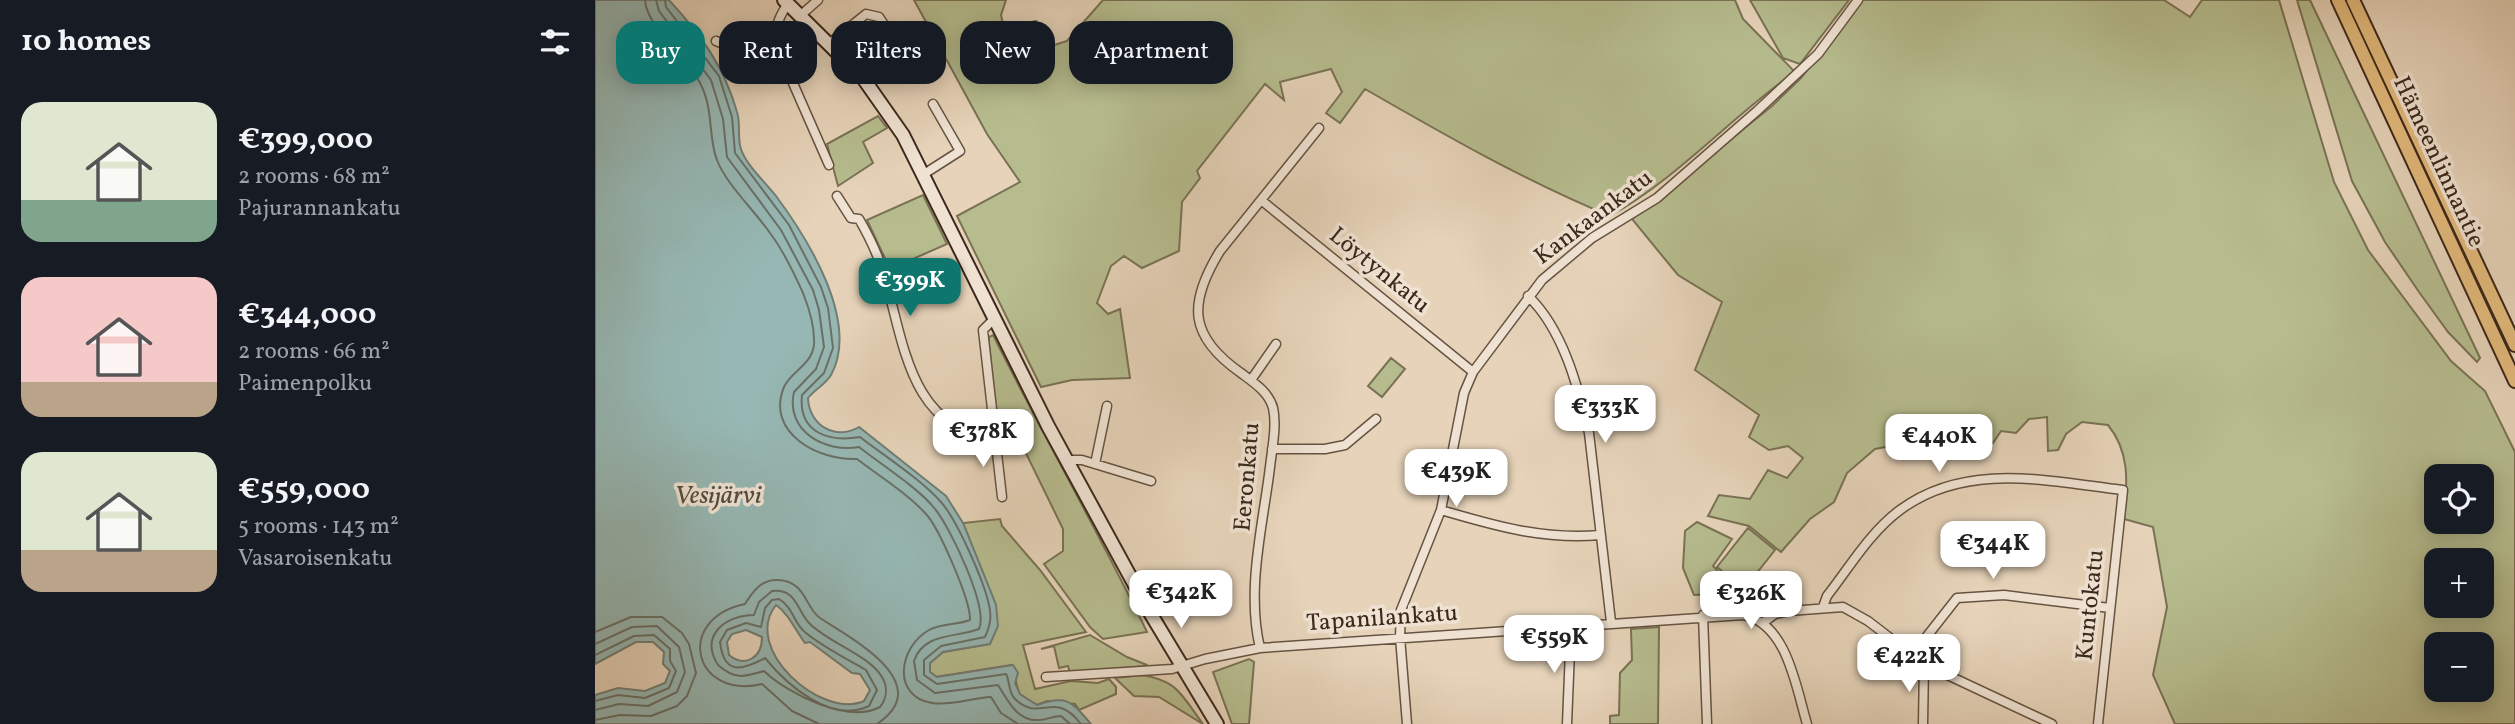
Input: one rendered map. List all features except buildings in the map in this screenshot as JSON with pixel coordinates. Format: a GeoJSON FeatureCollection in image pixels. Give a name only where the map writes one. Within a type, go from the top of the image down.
{"type":"FeatureCollection","features":[{"type":"Feature","properties":{"kind":"main road","name":"Hämeenlinnantie"},"geometry":{"type":"LineString","coordinates":[[2338,0],[2515,381]]}},
{"type":"Feature","properties":{"kind":"main road","name":"Hämeenlinnantie"},"geometry":{"type":"LineString","coordinates":[[2353,0],[2515,345]]}},
{"type":"Feature","properties":{"kind":"main road"},"geometry":{"type":"LineString","coordinates":[[786,2],[830,43],[882,103],[924,174],[994,319],[1067,460],[1149,611],[1217,724]]}},
{"type":"Feature","properties":{"kind":"street"},"geometry":{"type":"LineString","coordinates":[[801,15],[818,0]]}},
{"type":"Feature","properties":{"kind":"street","name":"Kankaankatu"},"geometry":{"type":"LineString","coordinates":[[1407,724],[1400,637],[1403,603],[1441,510],[1464,393],[1473,372],[1528,296],[1565,258],[1657,198],[1801,72],[1858,0]]}},
{"type":"Feature","properties":{"kind":"street"},"geometry":{"type":"LineString","coordinates":[[778,21],[786,2]]}},
{"type":"Feature","properties":{"kind":"street"},"geometry":{"type":"LineString","coordinates":[[857,21],[866,14],[879,17],[881,21]]}},
{"type":"Feature","properties":{"kind":"street"},"geometry":{"type":"LineString","coordinates":[[792,84],[829,165]]}},
{"type":"Feature","properties":{"kind":"street"},"geometry":{"type":"LineString","coordinates":[[924,174],[960,151],[933,104]]}},
{"type":"Feature","properties":{"kind":"street","name":"Eeronkatu"},"geometry":{"type":"LineString","coordinates":[[1260,648],[1255,618],[1255,588],[1272,449],[1273,410],[1265,394],[1251,380],[1219,358],[1203,338],[1197,311],[1199,294],[1208,271],[1319,128]]}},
{"type":"Feature","properties":{"kind":"street"},"geometry":{"type":"LineString","coordinates":[[837,196],[851,218],[859,219],[877,257],[915,382],[946,420],[968,435],[993,438]]}},
{"type":"Feature","properties":{"kind":"street","name":"Löytynkatu"},"geometry":{"type":"LineString","coordinates":[[1261,200],[1473,372]]}},
{"type":"Feature","properties":{"kind":"street"},"geometry":{"type":"LineString","coordinates":[[1528,296],[1549,324],[1583,407],[1611,622]]}},
{"type":"Feature","properties":{"kind":"street"},"geometry":{"type":"LineString","coordinates":[[994,319],[983,330],[993,438],[1002,497]]}},
{"type":"Feature","properties":{"kind":"street"},"geometry":{"type":"LineString","coordinates":[[1251,380],[1276,344]]}},
{"type":"Feature","properties":{"kind":"street"},"geometry":{"type":"LineString","coordinates":[[1095,464],[1107,406]]}},
{"type":"Feature","properties":{"kind":"street"},"geometry":{"type":"LineString","coordinates":[[1272,449],[1325,449],[1345,445],[1376,419]]}},
{"type":"Feature","properties":{"kind":"street"},"geometry":{"type":"LineString","coordinates":[[1067,460],[1095,464],[1151,481]]}},
{"type":"Feature","properties":{"kind":"street","name":"Kuntokatu"},"geometry":{"type":"LineString","coordinates":[[1823,607],[1827,596],[1871,539],[1899,511],[1935,490],[1977,478],[2015,477],[2123,490],[2098,724]]}},
{"type":"Feature","properties":{"kind":"street"},"geometry":{"type":"LineString","coordinates":[[1441,510],[1496,527],[1532,534],[1553,537],[1600,535]]}},
{"type":"Feature","properties":{"kind":"street"},"geometry":{"type":"LineString","coordinates":[[1913,654],[1957,598],[2004,595],[2110,608]]}},
{"type":"Feature","properties":{"kind":"street"},"geometry":{"type":"LineString","coordinates":[[1807,724],[1780,647],[1772,630],[1763,622],[1775,614],[1834,605],[1854,611],[1924,664],[2052,724]]}},
{"type":"Feature","properties":{"kind":"street"},"geometry":{"type":"LineString","coordinates":[[1703,615],[1707,724]]}},
{"type":"Feature","properties":{"kind":"street","name":"Tapanilankatu"},"geometry":{"type":"LineString","coordinates":[[1046,677],[1184,666],[1260,648],[1400,637],[1703,615],[1743,615],[1763,622]]}},
{"type":"Feature","properties":{"kind":"street"},"geometry":{"type":"LineString","coordinates":[[1567,724],[1571,626]]}},
{"type":"Feature","properties":{"kind":"street"},"geometry":{"type":"LineString","coordinates":[[1923,724],[1924,664]]}},
{"type":"Feature","properties":{"kind":"green space"},"geometry":{"type":"Polygon","coordinates":[[[914,0],[1006,0],[1001,15],[1002,21],[960,21],[960,84],[1055,84],[1055,45],[1069,39],[1069,84],[1233,84],[1233,21],[1085,21],[1103,0],[1735,0],[1743,19],[1795,72],[1659,184],[1610,216],[1516,173],[1365,89],[1340,123],[1326,113],[1342,92],[1331,69],[1280,82],[1284,100],[1265,84],[1197,171],[1200,178],[1182,202],[1179,251],[1142,268],[1124,256],[1111,266],[1097,303],[1108,314],[1120,309],[1130,378],[1072,380],[1041,387],[957,216],[1020,182],[987,134],[946,59],[946,21],[925,21],[914,0]]]}},
{"type":"Feature","properties":{"kind":"green space"},"geometry":{"type":"Polygon","coordinates":[[[1750,0],[1849,0],[1800,64],[1783,58],[1750,0]]]}},
{"type":"Feature","properties":{"kind":"green space"},"geometry":{"type":"Polygon","coordinates":[[[1862,0],[2164,0],[2190,17],[2202,0],[2279,0],[2334,182],[2368,250],[2451,361],[2485,391],[2515,452],[2515,724],[2175,724],[2153,675],[2167,607],[2153,527],[2124,519],[2124,458],[2108,425],[2082,422],[2066,434],[2058,450],[2048,451],[2047,417],[2029,419],[2016,433],[2001,431],[1993,443],[1968,423],[1959,428],[1934,421],[1907,443],[1875,449],[1847,473],[1834,502],[1810,519],[1781,552],[1749,526],[1708,516],[1719,495],[1750,499],[1768,470],[1787,478],[1803,458],[1788,446],[1769,450],[1749,437],[1759,415],[1695,370],[1722,302],[1678,275],[1632,219],[1772,106],[1801,78],[1862,0]]]}},
{"type":"Feature","properties":{"kind":"green space"},"geometry":{"type":"Polygon","coordinates":[[[2297,0],[2310,0],[2480,358],[2477,362],[2448,332],[2419,292],[2385,242],[2352,181],[2297,0]]]}},
{"type":"Feature","properties":{"kind":"green space"},"geometry":{"type":"Polygon","coordinates":[[[878,116],[887,128],[863,142],[873,163],[838,186],[827,144],[878,116]]]}},
{"type":"Feature","properties":{"kind":"green space"},"geometry":{"type":"Polygon","coordinates":[[[923,195],[947,244],[890,269],[867,220],[923,195]]]}},
{"type":"Feature","properties":{"kind":"green space"},"geometry":{"type":"Polygon","coordinates":[[[993,335],[1147,632],[1103,639],[1090,627],[1044,564],[1063,551],[1063,529],[1022,445],[997,420],[989,344],[989,337],[993,335]]]}},
{"type":"Feature","properties":{"kind":"green space"},"geometry":{"type":"Polygon","coordinates":[[[1391,358],[1405,369],[1382,397],[1368,386],[1391,358]]]}},
{"type":"Feature","properties":{"kind":"green space"},"geometry":{"type":"Polygon","coordinates":[[[1000,519],[1002,526],[1040,570],[1086,632],[1023,645],[1035,689],[1071,681],[1098,683],[1109,679],[1116,687],[1116,694],[1079,710],[1075,704],[1047,701],[1037,705],[1019,694],[1012,665],[936,677],[930,672],[930,663],[943,652],[990,644],[996,605],[963,523],[1000,519]]]}},
{"type":"Feature","properties":{"kind":"green space"},"geometry":{"type":"Polygon","coordinates":[[[1697,522],[1732,539],[1713,566],[1739,593],[1694,595],[1683,568],[1685,531],[1697,522]]]}},
{"type":"Feature","properties":{"kind":"green space"},"geometry":{"type":"Polygon","coordinates":[[[1748,528],[1775,550],[1744,589],[1717,567],[1748,528]]]}},
{"type":"Feature","properties":{"kind":"green space"},"geometry":{"type":"Polygon","coordinates":[[[1659,627],[1658,724],[1610,724],[1610,716],[1619,715],[1620,673],[1632,660],[1631,629],[1659,627]]]}},
{"type":"Feature","properties":{"kind":"green space"},"geometry":{"type":"Polygon","coordinates":[[[1090,635],[1147,666],[1070,673],[1068,666],[1059,668],[1054,646],[1041,649],[1090,635]]]}},
{"type":"Feature","properties":{"kind":"green space"},"geometry":{"type":"Polygon","coordinates":[[[1249,659],[1254,662],[1249,724],[1232,724],[1213,672],[1249,659]]]}},
{"type":"Feature","properties":{"kind":"green space"},"geometry":{"type":"Polygon","coordinates":[[[1141,675],[1171,685],[1203,724],[1159,697],[1134,696],[1115,678],[1141,675]]]}},
{"type":"Feature","properties":{"kind":"water","name":"Vesijärvi"},"geometry":{"type":"Polygon","coordinates":[[[595,0],[669,0],[687,21],[616,21],[616,84],[705,84],[705,45],[719,68],[719,84],[727,84],[732,95],[744,155],[802,235],[835,306],[839,331],[838,354],[831,375],[808,398],[813,416],[818,423],[833,431],[850,431],[859,427],[946,496],[963,523],[996,605],[998,626],[990,644],[943,652],[930,663],[930,672],[937,677],[1013,665],[1018,673],[1015,683],[1020,694],[1037,705],[1055,700],[1068,702],[1091,724],[595,724],[595,695],[618,688],[645,691],[665,683],[670,671],[663,664],[664,652],[653,642],[636,642],[595,664],[595,0]],[[776,605],[768,623],[769,641],[777,660],[791,677],[808,691],[828,700],[847,704],[864,701],[870,690],[860,674],[852,673],[810,642],[805,643],[776,605]],[[746,630],[732,634],[727,642],[729,655],[741,661],[751,659],[759,650],[762,637],[746,630]]]}}]}
